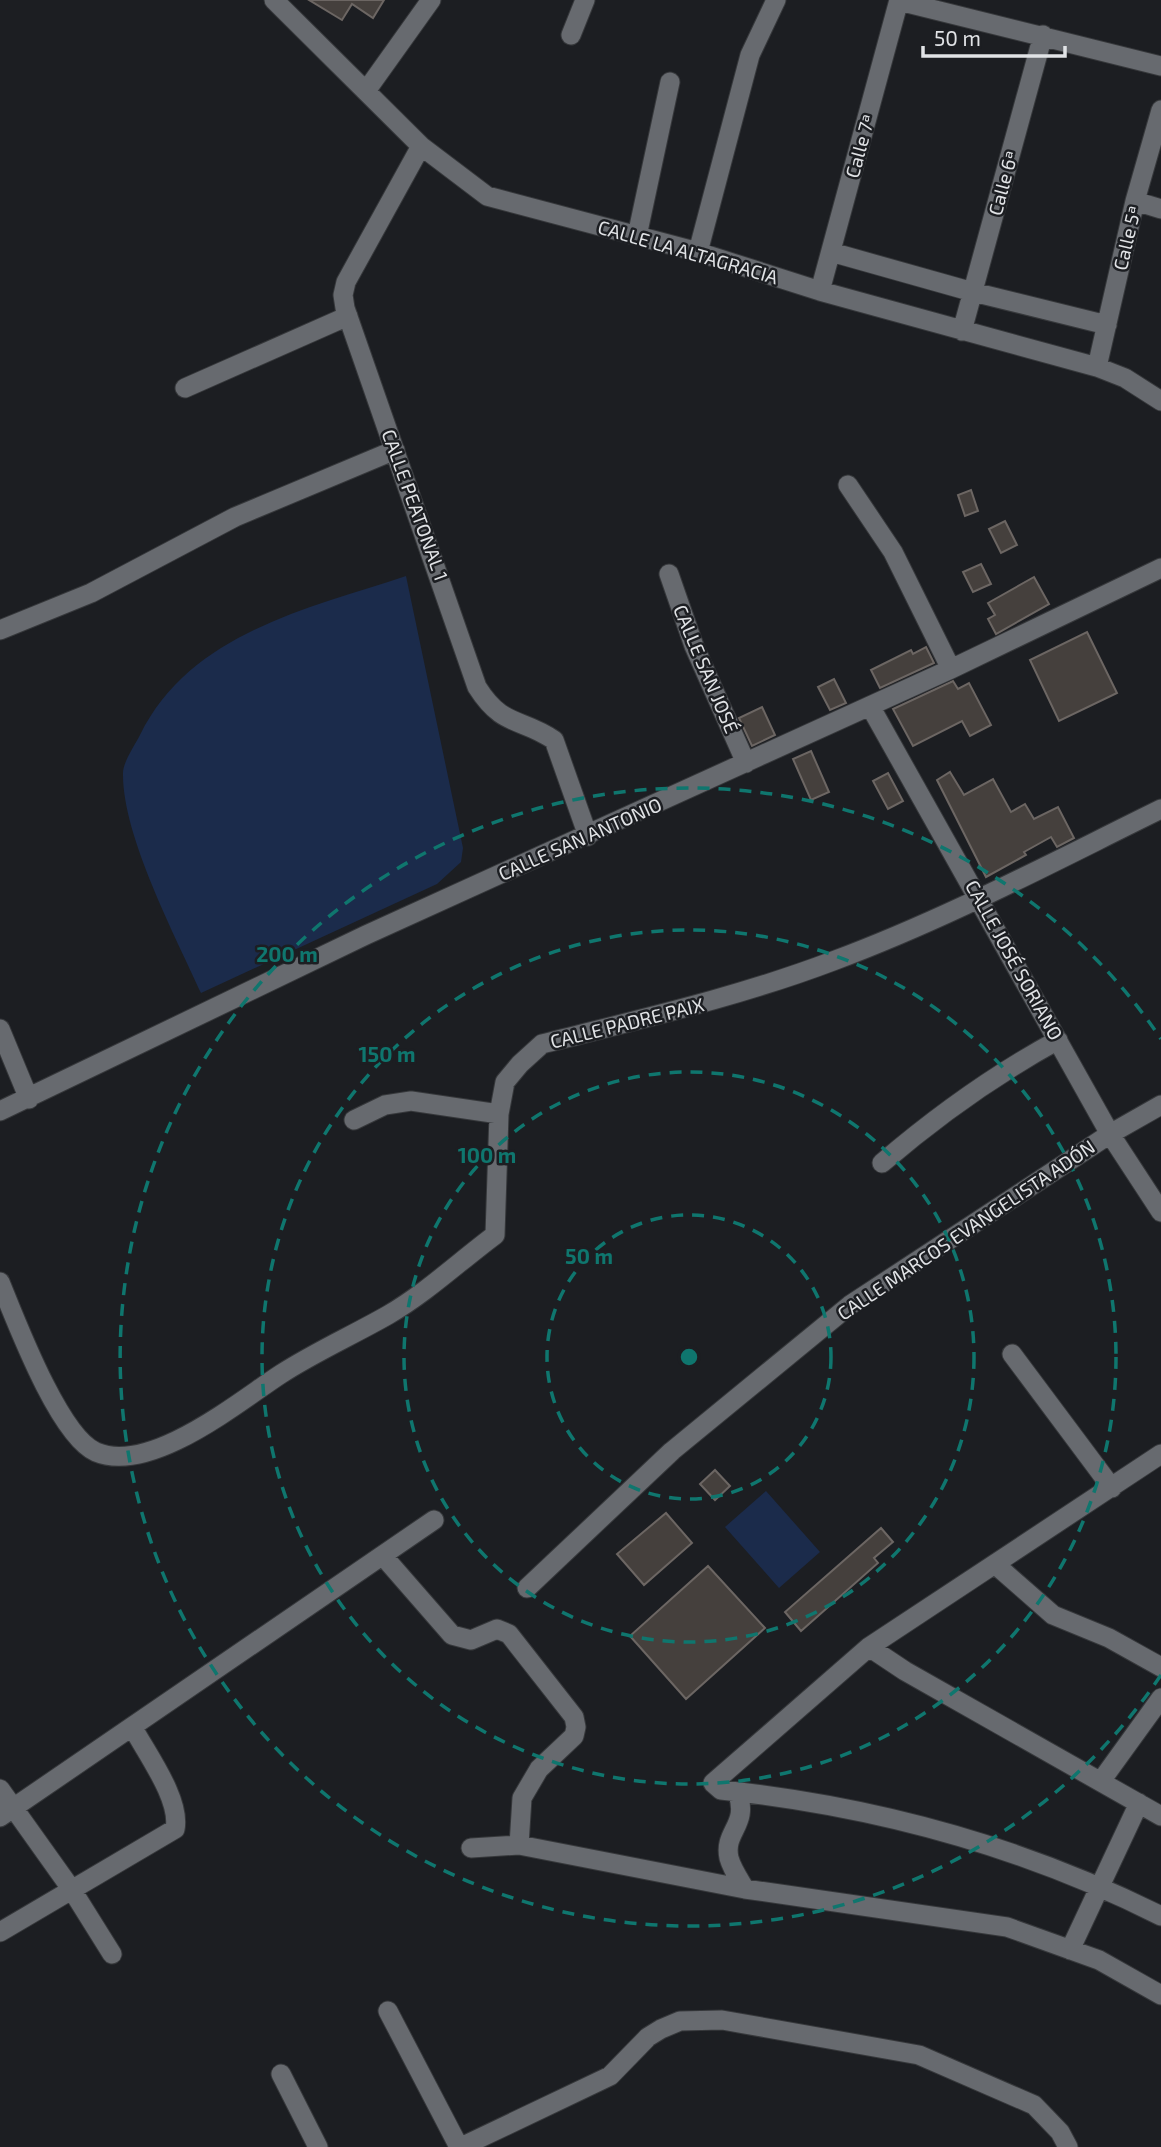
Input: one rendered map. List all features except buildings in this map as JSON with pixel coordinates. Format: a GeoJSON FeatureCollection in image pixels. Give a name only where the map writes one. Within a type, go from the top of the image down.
{"type":"FeatureCollection","features":[{"type":"Feature","properties":{"kind":"street","name":"CALLE LA ALTAGRACIA"},"geometry":{"type":"LineString","coordinates":[[274,0],[421,146],[487,196],[698,252],[820,291],[1097,367],[1125,378],[1161,401]]}},
{"type":"Feature","properties":{"kind":"street"},"geometry":{"type":"LineString","coordinates":[[366,91],[431,0]]}},
{"type":"Feature","properties":{"kind":"street"},"geometry":{"type":"LineString","coordinates":[[571,35],[585,0]]}},
{"type":"Feature","properties":{"kind":"street"},"geometry":{"type":"LineString","coordinates":[[698,252],[750,55],[776,0]]}},
{"type":"Feature","properties":{"kind":"street"},"geometry":{"type":"LineString","coordinates":[[899,1],[1161,66]]}},
{"type":"Feature","properties":{"kind":"street","name":"Calle 7ª"},"geometry":{"type":"LineString","coordinates":[[820,291],[899,1]]}},
{"type":"Feature","properties":{"kind":"street","name":"Calle 6ª"},"geometry":{"type":"LineString","coordinates":[[962,331],[1043,35]]}},
{"type":"Feature","properties":{"kind":"street"},"geometry":{"type":"LineString","coordinates":[[637,236],[670,82]]}},
{"type":"Feature","properties":{"kind":"street","name":"Calle 5ª"},"geometry":{"type":"LineString","coordinates":[[1097,367],[1135,201],[1161,110]]}},
{"type":"Feature","properties":{"kind":"street","name":"CALLE PEATONAL 1"},"geometry":{"type":"LineString","coordinates":[[421,146],[346,282],[343,295],[348,316],[477,687],[490,708],[506,720],[554,740],[588,835]]}},
{"type":"Feature","properties":{"kind":"street"},"geometry":{"type":"LineString","coordinates":[[1135,201],[1161,209]]}},
{"type":"Feature","properties":{"kind":"street"},"geometry":{"type":"LineString","coordinates":[[831,252],[973,292],[1107,325]]}},
{"type":"Feature","properties":{"kind":"street"},"geometry":{"type":"LineString","coordinates":[[185,388],[348,316]]}},
{"type":"Feature","properties":{"kind":"street"},"geometry":{"type":"LineString","coordinates":[[0,630],[91,593],[235,517],[395,450]]}},
{"type":"Feature","properties":{"kind":"street"},"geometry":{"type":"LineString","coordinates":[[848,485],[892,552],[951,669]]}},
{"type":"Feature","properties":{"kind":"street","name":"CALLE SAN ANTONIO"},"geometry":{"type":"LineString","coordinates":[[0,1111],[366,935],[951,669],[1161,568]]}},
{"type":"Feature","properties":{"kind":"street","name":"CALLE SAN JOSÉ"},"geometry":{"type":"LineString","coordinates":[[669,574],[694,646],[746,763]]}},
{"type":"Feature","properties":{"kind":"street","name":"CALLE JOSÉ SORIANO"},"geometry":{"type":"LineString","coordinates":[[870,706],[981,898],[1110,1134],[1161,1212]]}},
{"type":"Feature","properties":{"kind":"street","name":"CALLE PADRE PAIX"},"geometry":{"type":"LineString","coordinates":[[0,1282],[33,1358],[71,1430],[95,1451],[130,1458],[214,1422],[281,1374],[391,1313],[495,1235],[499,1114],[505,1082],[520,1063],[542,1044],[730,997],[835,961],[981,898],[1161,810]]}},
{"type":"Feature","properties":{"kind":"street"},"geometry":{"type":"LineString","coordinates":[[0,1030],[29,1099]]}},
{"type":"Feature","properties":{"kind":"street"},"geometry":{"type":"LineString","coordinates":[[882,1163],[936,1117],[1000,1071],[1058,1040]]}},
{"type":"Feature","properties":{"kind":"street"},"geometry":{"type":"LineString","coordinates":[[354,1120],[386,1105],[411,1101],[499,1114]]}},
{"type":"Feature","properties":{"kind":"street","name":"CALLE MARCOS EVANGELISTA ADÓN"},"geometry":{"type":"LineString","coordinates":[[527,1588],[672,1451],[850,1305],[1110,1134],[1161,1105]]}},
{"type":"Feature","properties":{"kind":"street"},"geometry":{"type":"LineString","coordinates":[[1012,1354],[1112,1488]]}},
{"type":"Feature","properties":{"kind":"street"},"geometry":{"type":"LineString","coordinates":[[1161,1454],[869,1647],[713,1781],[716,1788],[862,1812],[994,1846],[1161,1916]]}},
{"type":"Feature","properties":{"kind":"street"},"geometry":{"type":"LineString","coordinates":[[6,1813],[384,1557],[434,1520]]}},
{"type":"Feature","properties":{"kind":"street"},"geometry":{"type":"LineString","coordinates":[[384,1557],[452,1635],[471,1640],[497,1629],[509,1634],[573,1717],[576,1727],[574,1736],[539,1769],[522,1798],[519,1845]]}},
{"type":"Feature","properties":{"kind":"street"},"geometry":{"type":"LineString","coordinates":[[996,1565],[1053,1615],[1109,1637],[1161,1667]]}},
{"type":"Feature","properties":{"kind":"street"},"geometry":{"type":"LineString","coordinates":[[869,1647],[905,1671],[1161,1816]]}},
{"type":"Feature","properties":{"kind":"street"},"geometry":{"type":"LineString","coordinates":[[1101,1781],[1161,1698]]}},
{"type":"Feature","properties":{"kind":"street"},"geometry":{"type":"LineString","coordinates":[[0,1932],[175,1829],[177,1818],[174,1803],[133,1728]]}},
{"type":"Feature","properties":{"kind":"street"},"geometry":{"type":"LineString","coordinates":[[0,1789],[6,1813],[72,1890],[112,1954]]}},
{"type":"Feature","properties":{"kind":"street"},"geometry":{"type":"LineString","coordinates":[[737,1792],[742,1804],[741,1819],[731,1835],[728,1856],[745,1889]]}},
{"type":"Feature","properties":{"kind":"street"},"geometry":{"type":"LineString","coordinates":[[1070,1950],[1139,1803]]}},
{"type":"Feature","properties":{"kind":"street"},"geometry":{"type":"LineString","coordinates":[[471,1848],[519,1845],[745,1889],[1007,1927],[1099,1960],[1161,1995]]}},
{"type":"Feature","properties":{"kind":"street"},"geometry":{"type":"LineString","coordinates":[[387,2011],[460,2147],[610,2076],[648,2036],[661,2029],[680,2021],[722,2020],[919,2055],[1034,2105],[1060,2132],[1068,2147]]}},
{"type":"Feature","properties":{"kind":"street"},"geometry":{"type":"LineString","coordinates":[[281,2074],[317,2147]]}},
{"type":"Feature","properties":{"kind":"shaded area"},"geometry":{"type":"Polygon","coordinates":[[[406,576],[463,848],[461,862],[437,884],[201,993],[140,855],[125,798],[123,773],[127,759],[162,700],[189,672],[220,649],[292,614],[406,576]]]}},
{"type":"Feature","properties":{"kind":"shaded area"},"geometry":{"type":"Polygon","coordinates":[[[766,1491],[820,1552],[779,1588],[725,1527],[766,1491]]]}}]}
